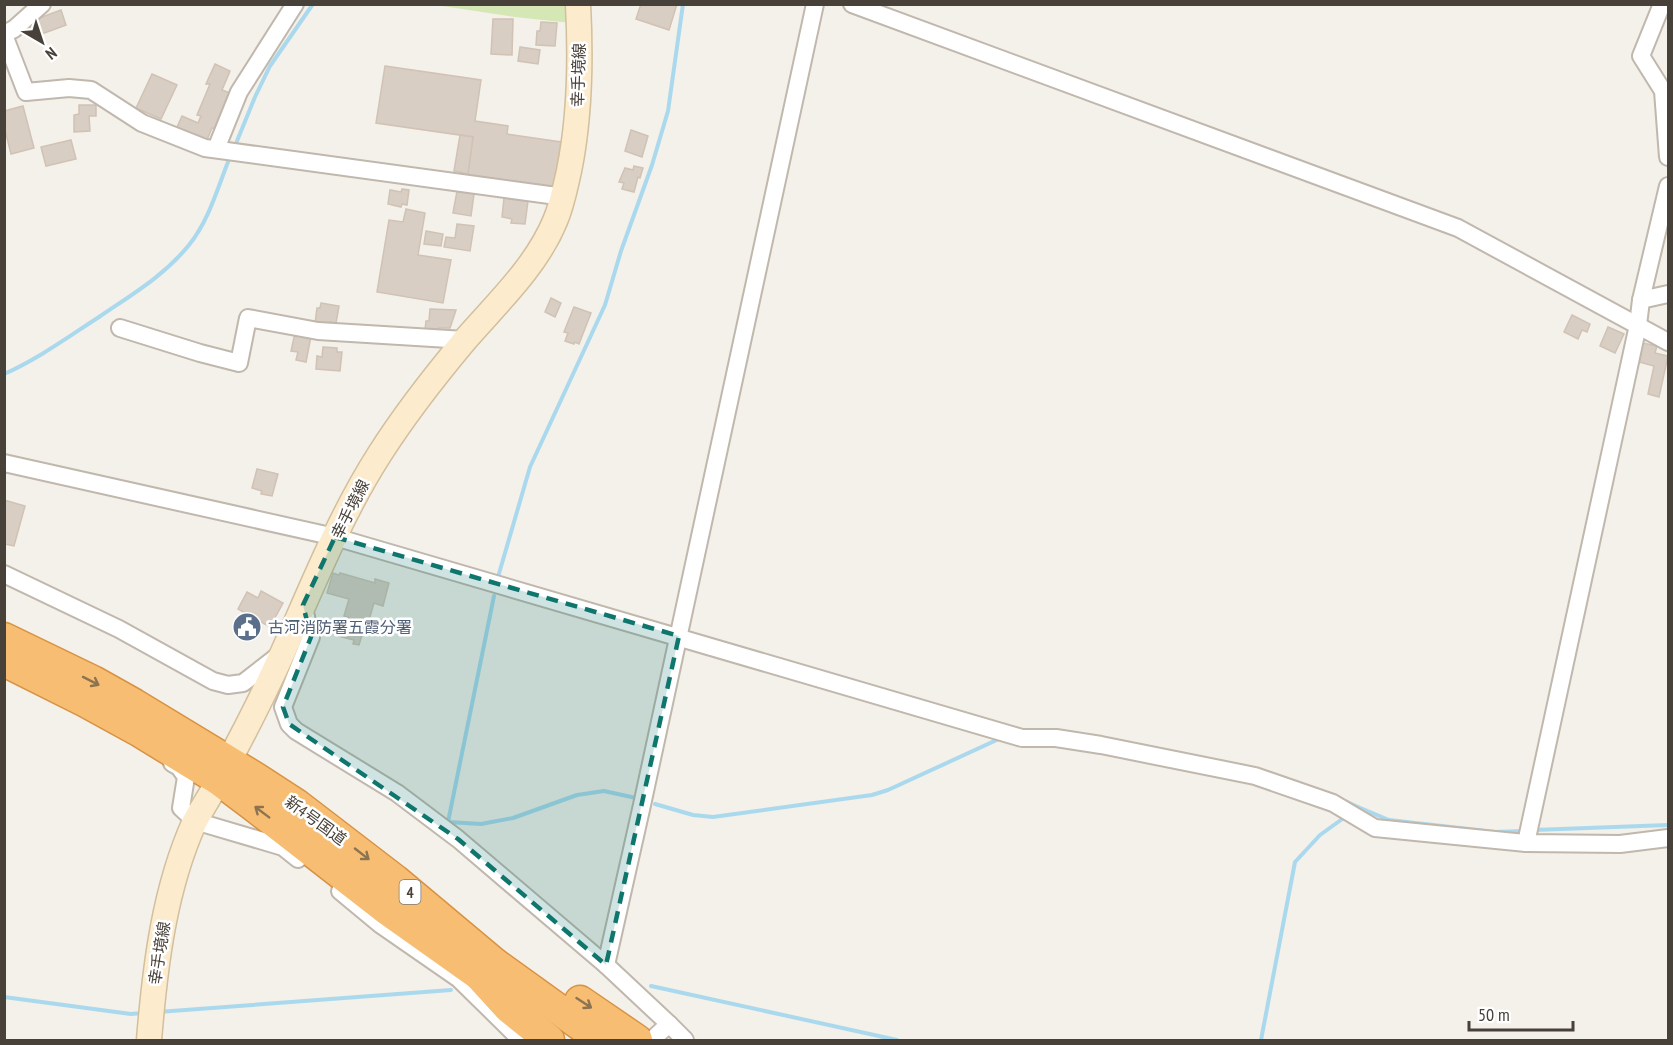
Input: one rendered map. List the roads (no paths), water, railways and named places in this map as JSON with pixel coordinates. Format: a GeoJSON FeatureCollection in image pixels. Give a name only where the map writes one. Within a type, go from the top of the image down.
{"type":"FeatureCollection","features":[{"type":"Feature","properties":{"kind":"highway","name":"新4号国道"},"geometry":{"type":"LineString","coordinates":[[4,638],[93,681],[134,704],[224,771],[279,825],[386,909],[538,1017],[566,1041]]}},
{"type":"Feature","properties":{"kind":"highway","name":"新4号国道"},"geometry":{"type":"LineString","coordinates":[[4,661],[137,730],[296,804],[395,879],[519,982],[601,1041]]}},
{"type":"Feature","properties":{"kind":"highway"},"geometry":{"type":"LineString","coordinates":[[443,920],[647,1038]]}},
{"type":"Feature","properties":{"kind":"highway"},"geometry":{"type":"LineString","coordinates":[[477,973],[509,1008],[549,1041]]}},
{"type":"Feature","properties":{"kind":"main road","name":"幸手境線"},"geometry":{"type":"LineString","coordinates":[[150,1022],[160,941],[167,909],[195,821],[256,708],[335,537],[398,424],[465,340],[520,277],[543,244],[555,221],[564,196],[577,113],[578,4]]}},
{"type":"Feature","properties":{"kind":"street"},"geometry":{"type":"LineString","coordinates":[[42,4],[14,29],[4,34],[26,92],[69,88],[91,90],[142,123],[204,148],[564,196]]}},
{"type":"Feature","properties":{"kind":"street"},"geometry":{"type":"LineString","coordinates":[[216,149],[239,92],[295,4]]}},
{"type":"Feature","properties":{"kind":"street"},"geometry":{"type":"LineString","coordinates":[[606,965],[815,4]]}},
{"type":"Feature","properties":{"kind":"street"},"geometry":{"type":"LineString","coordinates":[[852,4],[1458,228],[1668,342]]}},
{"type":"Feature","properties":{"kind":"street"},"geometry":{"type":"LineString","coordinates":[[1662,4],[1641,56],[1664,91],[1668,157]]}},
{"type":"Feature","properties":{"kind":"street"},"geometry":{"type":"LineString","coordinates":[[1526,841],[1638,325],[1641,300],[1668,186]]}},
{"type":"Feature","properties":{"kind":"street"},"geometry":{"type":"LineString","coordinates":[[1641,300],[1668,294]]}},
{"type":"Feature","properties":{"kind":"street"},"geometry":{"type":"LineString","coordinates":[[120,328],[239,363],[248,318],[318,331],[465,340]]}},
{"type":"Feature","properties":{"kind":"street"},"geometry":{"type":"LineString","coordinates":[[4,463],[335,537],[1022,738],[1056,738],[1101,745],[1255,776],[1333,803],[1375,828],[1526,841],[1620,843],[1668,838]]}},
{"type":"Feature","properties":{"kind":"street"},"geometry":{"type":"LineString","coordinates":[[4,574],[119,629],[213,681],[228,685],[243,683],[283,653]]}},
{"type":"Feature","properties":{"kind":"street"},"geometry":{"type":"LineString","coordinates":[[303,605],[311,637],[283,707],[288,724],[397,793],[449,832],[606,965],[685,1041]]}},
{"type":"Feature","properties":{"kind":"street"},"geometry":{"type":"LineString","coordinates":[[4,673],[179,767],[186,777],[181,807],[195,821],[283,848],[381,925],[459,979],[521,1041]]}},
{"type":"Feature","properties":{"kind":"street"},"geometry":{"type":"LineString","coordinates":[[647,1038],[669,1024]]}},
{"type":"Feature","properties":{"kind":"waterway"},"geometry":{"type":"LineString","coordinates":[[237,141],[270,66],[313,4]]}},
{"type":"Feature","properties":{"kind":"waterway"},"geometry":{"type":"LineString","coordinates":[[498,577],[530,467],[605,305],[621,251],[652,165],[668,111],[683,4]]}},
{"type":"Feature","properties":{"kind":"waterway"},"geometry":{"type":"LineString","coordinates":[[4,374],[29,362],[64,340],[135,293],[169,266],[189,245],[202,226],[228,162]]}},
{"type":"Feature","properties":{"kind":"waterway"},"geometry":{"type":"LineString","coordinates":[[494,596],[448,822],[481,824],[513,818],[577,795],[604,791],[636,798]]}},
{"type":"Feature","properties":{"kind":"waterway"},"geometry":{"type":"LineString","coordinates":[[655,804],[693,815],[713,817],[872,795],[888,790],[1001,738]]}},
{"type":"Feature","properties":{"kind":"waterway"},"geometry":{"type":"LineString","coordinates":[[1345,801],[1358,807]]}},
{"type":"Feature","properties":{"kind":"waterway"},"geometry":{"type":"LineString","coordinates":[[1353,810],[1358,807],[1389,820],[1495,832],[1524,831]]}},
{"type":"Feature","properties":{"kind":"waterway"},"geometry":{"type":"LineString","coordinates":[[1261,1040],[1295,862],[1320,835],[1345,817]]}},
{"type":"Feature","properties":{"kind":"waterway"},"geometry":{"type":"LineString","coordinates":[[1534,830],[1668,825]]}},
{"type":"Feature","properties":{"kind":"waterway"},"geometry":{"type":"LineString","coordinates":[[651,986],[897,1040]]}},
{"type":"Feature","properties":{"kind":"waterway"},"geometry":{"type":"LineString","coordinates":[[158,1012],[451,990]]}},
{"type":"Feature","properties":{"kind":"waterway"},"geometry":{"type":"LineString","coordinates":[[4,997],[131,1014],[142,1013]]}},
{"type":"Feature","properties":{"kind":"place","name":"古河消防署五霞分署"},"geometry":{"type":"Point","coordinates":[247,627]}}]}
